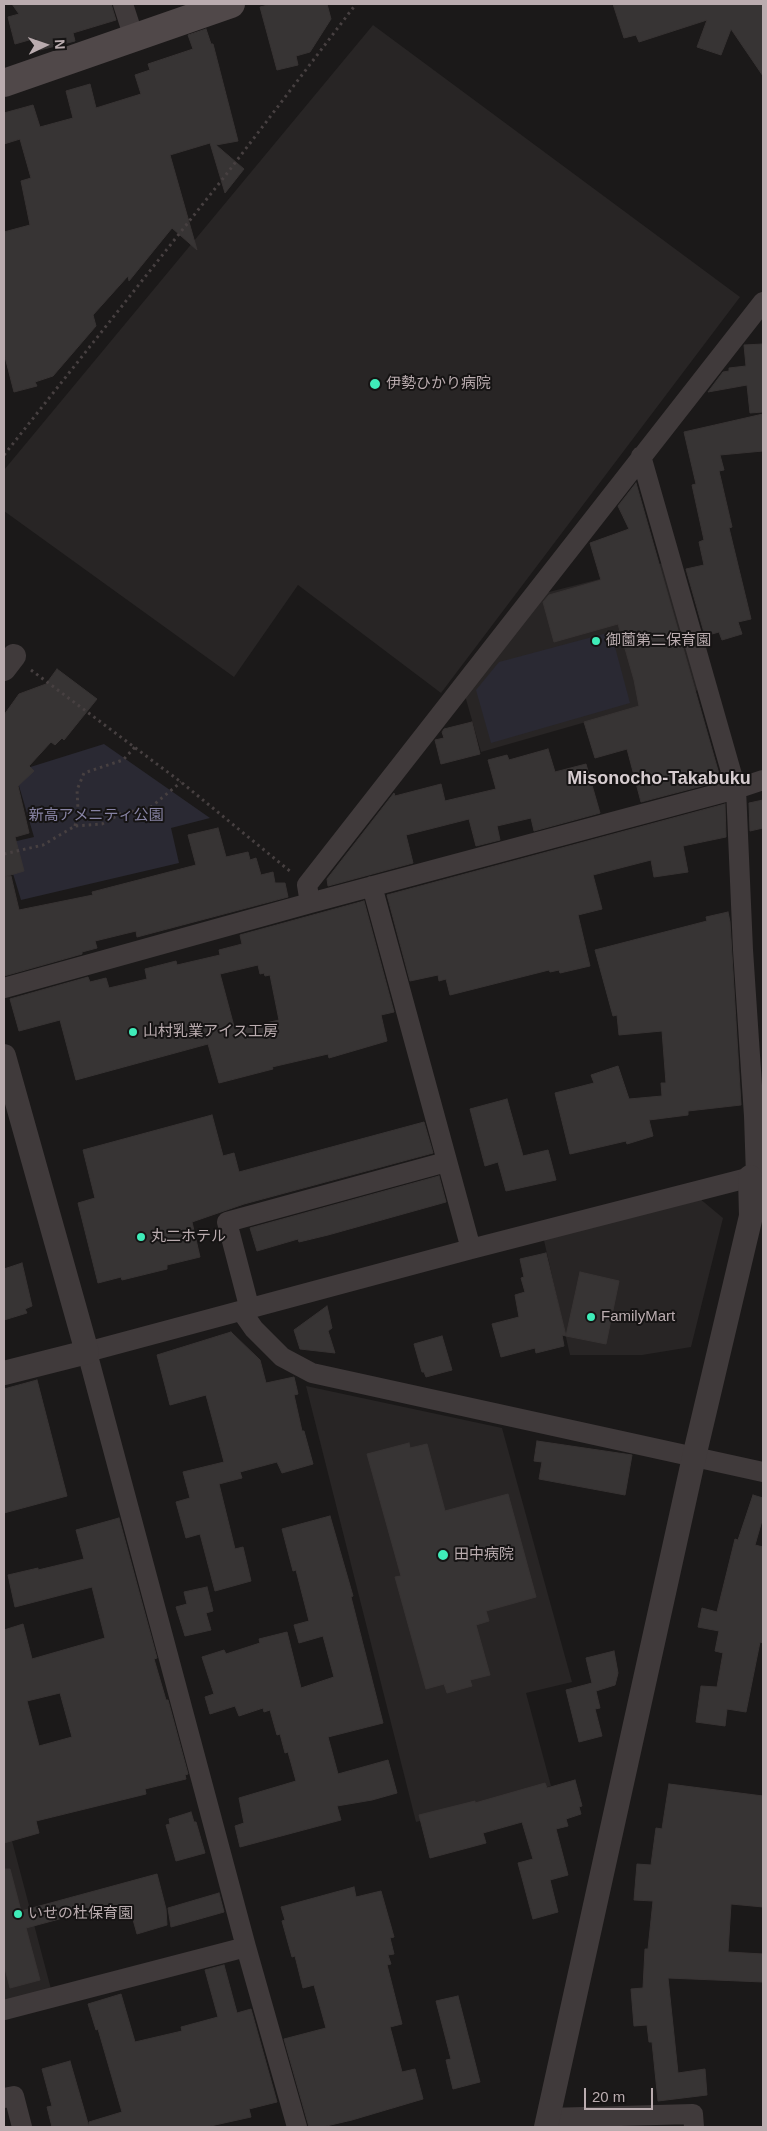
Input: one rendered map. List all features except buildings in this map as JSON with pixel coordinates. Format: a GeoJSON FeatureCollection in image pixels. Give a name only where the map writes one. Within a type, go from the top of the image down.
{"type":"FeatureCollection","features":[{"type":"Feature","properties":{"kind":"main road"},"geometry":{"type":"LineString","coordinates":[[4,83],[231,4]]}},
{"type":"Feature","properties":{"kind":"street"},"geometry":{"type":"LineString","coordinates":[[123,4],[134,38]]}},
{"type":"Feature","properties":{"kind":"street"},"geometry":{"type":"LineString","coordinates":[[308,894],[641,456],[763,302]]}},
{"type":"Feature","properties":{"kind":"street"},"geometry":{"type":"LineString","coordinates":[[641,456],[736,789],[756,1028],[754,1116],[756,1175],[751,1216],[694,1457],[547,2122],[693,2114],[694,2127]]}},
{"type":"Feature","properties":{"kind":"street"},"geometry":{"type":"LineString","coordinates":[[4,988],[308,894],[372,886],[736,789],[763,780]]}},
{"type":"Feature","properties":{"kind":"street"},"geometry":{"type":"LineString","coordinates":[[372,886],[471,1249]]}},
{"type":"Feature","properties":{"kind":"street"},"geometry":{"type":"LineString","coordinates":[[4,1056],[87,1352],[246,1947],[297,2127]]}},
{"type":"Feature","properties":{"kind":"street"},"geometry":{"type":"LineString","coordinates":[[446,1162],[227,1222],[246,1311],[254,1329],[282,1357],[312,1373],[763,1472]]}},
{"type":"Feature","properties":{"kind":"street"},"geometry":{"type":"LineString","coordinates":[[4,1373],[246,1311],[471,1249],[756,1175]]}},
{"type":"Feature","properties":{"kind":"street"},"geometry":{"type":"LineString","coordinates":[[4,2010],[246,1947]]}},
{"type":"Feature","properties":{"kind":"street"},"geometry":{"type":"LineString","coordinates":[[4,2098],[14,2096],[22,2127]]}},
{"type":"Feature","properties":{"kind":"path"},"geometry":{"type":"LineString","coordinates":[[4,455],[225,176],[356,4]]}},
{"type":"Feature","properties":{"kind":"path"},"geometry":{"type":"LineString","coordinates":[[9,663],[135,747],[181,782],[308,894]]}},
{"type":"Feature","properties":{"kind":"path"},"geometry":{"type":"LineString","coordinates":[[75,826],[78,810],[77,790],[84,773],[123,760],[135,747]]}},
{"type":"Feature","properties":{"kind":"path"},"geometry":{"type":"LineString","coordinates":[[4,854],[42,845],[75,826],[102,824],[120,814],[151,807],[181,782]]}},
{"type":"Feature","properties":{"kind":"shaded area","name":"伊勢ひかり病院"},"geometry":{"type":"Polygon","coordinates":[[[373,25],[740,297],[441,693],[298,585],[234,677],[4,511],[4,470],[373,25]]]}},
{"type":"Feature","properties":{"kind":"shaded area","name":"御薗第二保育園"},"geometry":{"type":"Polygon","coordinates":[[[667,562],[698,690],[481,752],[464,692],[541,594],[667,562]]]}},
{"type":"Feature","properties":{"kind":"shaded area"},"geometry":{"type":"Polygon","coordinates":[[[699,1198],[723,1218],[691,1347],[642,1355],[570,1355],[543,1236],[699,1198]]]}},
{"type":"Feature","properties":{"kind":"shaded area","name":"田中病院"},"geometry":{"type":"Polygon","coordinates":[[[306,1386],[502,1428],[572,1682],[526,1693],[551,1786],[416,1822],[306,1386]]]}},
{"type":"Feature","properties":{"kind":"shaded area","name":"いせの杜保育園"},"geometry":{"type":"Polygon","coordinates":[[[11,1837],[51,1989],[4,2001],[4,1839],[11,1837]]]}},
{"type":"Feature","properties":{"kind":"green space"},"geometry":{"type":"Polygon","coordinates":[[[611,632],[630,703],[491,743],[476,690],[499,662],[611,632]]]}},
{"type":"Feature","properties":{"kind":"green space","name":"新高アメニティ公園"},"geometry":{"type":"Polygon","coordinates":[[[104,744],[210,818],[171,828],[179,863],[21,900],[4,844],[34,837],[17,779],[24,769],[104,744]]]}},
{"type":"Feature","properties":{"kind":"place","name":"伊勢ひかり病院"},"geometry":{"type":"Point","coordinates":[375,384]}},
{"type":"Feature","properties":{"kind":"place","name":"御薗第二保育園"},"geometry":{"type":"Point","coordinates":[596,641]}},
{"type":"Feature","properties":{"kind":"place","name":"山村乳業アイス工房"},"geometry":{"type":"Point","coordinates":[133,1032]}},
{"type":"Feature","properties":{"kind":"place","name":"丸二ホテル"},"geometry":{"type":"Point","coordinates":[141,1237]}},
{"type":"Feature","properties":{"kind":"place","name":"FamilyMart"},"geometry":{"type":"Point","coordinates":[591,1317]}},
{"type":"Feature","properties":{"kind":"place","name":"田中病院"},"geometry":{"type":"Point","coordinates":[443,1555]}},
{"type":"Feature","properties":{"kind":"place","name":"いせの杜保育園"},"geometry":{"type":"Point","coordinates":[18,1914]}},
{"type":"Feature","properties":{"kind":"district","name":"Misonocho-Takabuku"},"geometry":{"type":"Point","coordinates":[659,779]}}]}
